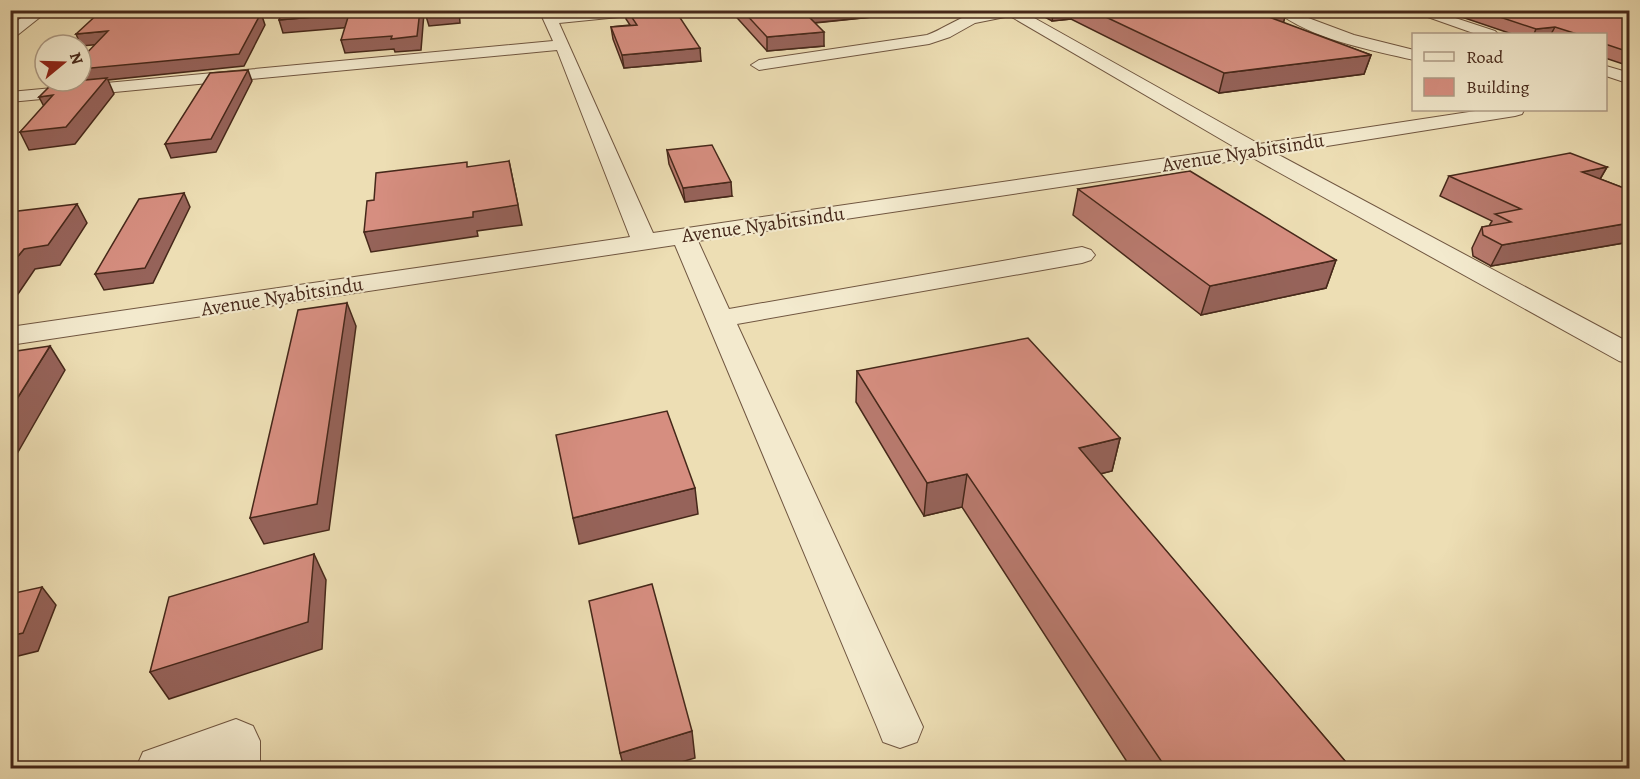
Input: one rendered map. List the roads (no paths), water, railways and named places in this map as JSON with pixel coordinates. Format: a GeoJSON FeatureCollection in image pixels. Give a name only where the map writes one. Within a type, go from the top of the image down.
{"type":"FeatureCollection","features":[{"type":"Feature","properties":{"kind":"street"},"geometry":{"type":"LineString","coordinates":[[14,29],[42,10]]}},
{"type":"Feature","properties":{"kind":"street"},"geometry":{"type":"LineString","coordinates":[[644,241],[549,15],[649,10]]}},
{"type":"Feature","properties":{"kind":"street"},"geometry":{"type":"LineString","coordinates":[[1294,10],[1290,14],[1306,23],[1410,56]]}},
{"type":"Feature","properties":{"kind":"street"},"geometry":{"type":"LineString","coordinates":[[1415,10],[1487,33]]}},
{"type":"Feature","properties":{"kind":"street"},"geometry":{"type":"LineString","coordinates":[[759,65],[929,39],[945,34],[971,19],[1010,11],[1256,151],[1629,355]]}},
{"type":"Feature","properties":{"kind":"street"},"geometry":{"type":"LineString","coordinates":[[10,97],[563,45]]}},
{"type":"Feature","properties":{"kind":"street"},"geometry":{"type":"LineString","coordinates":[[1607,72],[1629,79]]}},
{"type":"Feature","properties":{"kind":"street","name":"Avenue Nyabitsindu"},"geometry":{"type":"LineString","coordinates":[[10,336],[1256,151],[1509,111]]}},
{"type":"Feature","properties":{"kind":"street"},"geometry":{"type":"LineString","coordinates":[[684,235],[900,728]]}},
{"type":"Feature","properties":{"kind":"street"},"geometry":{"type":"LineString","coordinates":[[720,319],[1082,255]]}},
{"type":"Feature","properties":{"kind":"street"},"geometry":{"type":"LineString","coordinates":[[160,768],[236,741],[236,768]]}}]}
